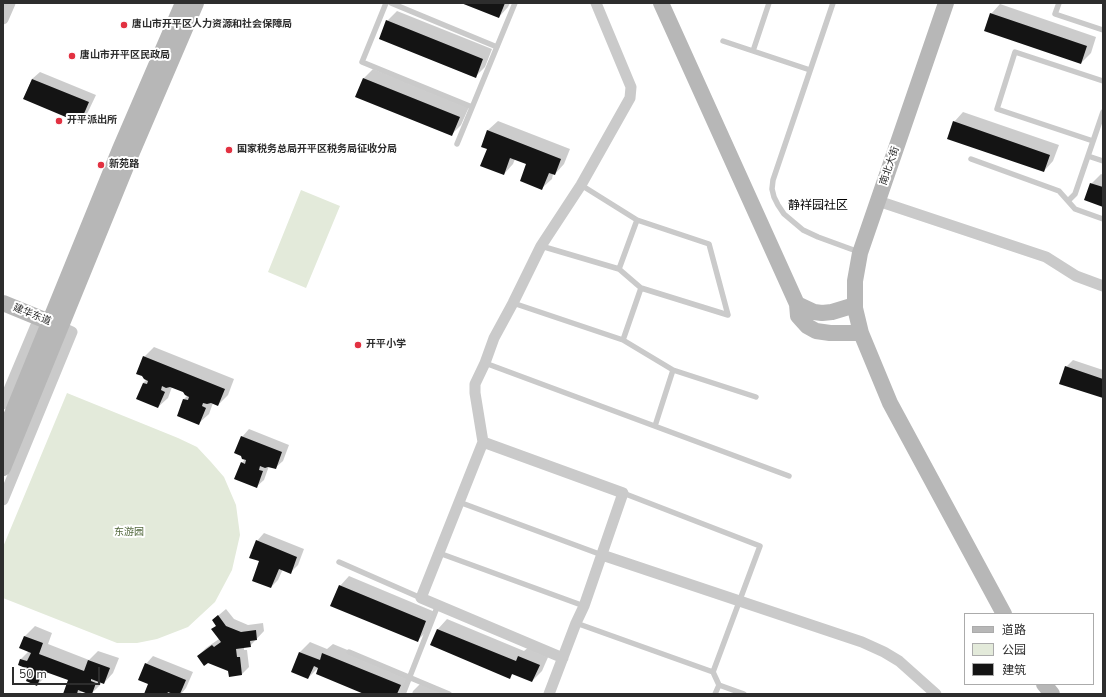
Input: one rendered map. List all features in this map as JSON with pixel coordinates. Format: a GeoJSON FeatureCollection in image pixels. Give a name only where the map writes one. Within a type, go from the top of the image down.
{"type":"FeatureCollection","features":[{"type":"Feature","properties":{"kind":"street"},"geometry":{"type":"LineString","coordinates":[[3,19],[10,3]]}},
{"type":"Feature","properties":{"kind":"street"},"geometry":{"type":"LineString","coordinates":[[3,436],[120,149],[183,3]]}},
{"type":"Feature","properties":{"kind":"street"},"geometry":{"type":"LineString","coordinates":[[3,404],[50,322],[130,157],[196,3]]}},
{"type":"Feature","properties":{"kind":"street"},"geometry":{"type":"LineString","coordinates":[[563,658],[421,598],[482,442],[475,384],[485,363],[494,338],[541,246],[581,185],[630,98],[631,87],[596,3]]}},
{"type":"Feature","properties":{"kind":"street"},"geometry":{"type":"LineString","coordinates":[[661,3],[797,304],[798,316],[807,326],[816,331],[830,333],[861,333]]}},
{"type":"Feature","properties":{"kind":"street","name":"南北大街"},"geometry":{"type":"LineString","coordinates":[[946,3],[860,253],[855,280],[855,308],[861,333],[890,403],[1003,613]]}},
{"type":"Feature","properties":{"kind":"street"},"geometry":{"type":"LineString","coordinates":[[878,201],[1046,257],[1076,276],[1103,286]]}},
{"type":"Feature","properties":{"kind":"street","name":"建华东道"},"geometry":{"type":"LineString","coordinates":[[3,303],[50,322]]}},
{"type":"Feature","properties":{"kind":"street"},"geometry":{"type":"LineString","coordinates":[[797,304],[814,312],[822,313],[832,312],[855,305]]}},
{"type":"Feature","properties":{"kind":"street"},"geometry":{"type":"LineString","coordinates":[[3,468],[50,322]]}},
{"type":"Feature","properties":{"kind":"street"},"geometry":{"type":"LineString","coordinates":[[3,500],[72,332],[50,322]]}},
{"type":"Feature","properties":{"kind":"street"},"geometry":{"type":"LineString","coordinates":[[482,442],[623,493],[584,606],[549,694]]}},
{"type":"Feature","properties":{"kind":"street"},"geometry":{"type":"LineString","coordinates":[[602,554],[862,642],[899,661],[936,694]]}},
{"type":"Feature","properties":{"kind":"street"},"geometry":{"type":"LineString","coordinates":[[1045,685],[1052,694]]}},
{"type":"Feature","properties":{"kind":"lane"},"geometry":{"type":"LineString","coordinates":[[386,3],[362,62],[472,107]]}},
{"type":"Feature","properties":{"kind":"lane"},"geometry":{"type":"LineString","coordinates":[[391,3],[497,47]]}},
{"type":"Feature","properties":{"kind":"lane"},"geometry":{"type":"LineString","coordinates":[[457,144],[515,3]]}},
{"type":"Feature","properties":{"kind":"lane"},"geometry":{"type":"LineString","coordinates":[[752,51],[769,3]]}},
{"type":"Feature","properties":{"kind":"lane"},"geometry":{"type":"LineString","coordinates":[[833,3],[773,180],[772,188],[778,206],[784,214],[803,230],[860,253]]}},
{"type":"Feature","properties":{"kind":"lane"},"geometry":{"type":"LineString","coordinates":[[1059,3],[1055,14],[1103,30]]}},
{"type":"Feature","properties":{"kind":"lane"},"geometry":{"type":"LineString","coordinates":[[723,41],[810,70]]}},
{"type":"Feature","properties":{"kind":"lane"},"geometry":{"type":"LineString","coordinates":[[1093,140],[997,109],[1015,52],[1103,81]]}},
{"type":"Feature","properties":{"kind":"lane"},"geometry":{"type":"LineString","coordinates":[[1068,201],[1075,194],[1103,112]]}},
{"type":"Feature","properties":{"kind":"lane"},"geometry":{"type":"LineString","coordinates":[[1088,156],[1103,161]]}},
{"type":"Feature","properties":{"kind":"lane"},"geometry":{"type":"LineString","coordinates":[[971,159],[1059,191],[1075,209],[1103,219]]}},
{"type":"Feature","properties":{"kind":"lane"},"geometry":{"type":"LineString","coordinates":[[541,246],[619,269],[641,288],[728,315],[709,244],[637,220],[581,185]]}},
{"type":"Feature","properties":{"kind":"lane"},"geometry":{"type":"LineString","coordinates":[[619,269],[637,220]]}},
{"type":"Feature","properties":{"kind":"lane"},"geometry":{"type":"LineString","coordinates":[[624,340],[641,288]]}},
{"type":"Feature","properties":{"kind":"lane"},"geometry":{"type":"LineString","coordinates":[[513,303],[624,340],[673,370],[756,397]]}},
{"type":"Feature","properties":{"kind":"lane"},"geometry":{"type":"LineString","coordinates":[[485,363],[789,476]]}},
{"type":"Feature","properties":{"kind":"lane"},"geometry":{"type":"LineString","coordinates":[[655,426],[673,370]]}},
{"type":"Feature","properties":{"kind":"lane"},"geometry":{"type":"LineString","coordinates":[[623,493],[760,546],[713,672]]}},
{"type":"Feature","properties":{"kind":"lane"},"geometry":{"type":"LineString","coordinates":[[459,502],[602,554]]}},
{"type":"Feature","properties":{"kind":"lane"},"geometry":{"type":"LineString","coordinates":[[438,552],[584,606]]}},
{"type":"Feature","properties":{"kind":"lane"},"geometry":{"type":"LineString","coordinates":[[339,562],[421,598]]}},
{"type":"Feature","properties":{"kind":"lane"},"geometry":{"type":"LineString","coordinates":[[403,694],[438,605]]}},
{"type":"Feature","properties":{"kind":"lane"},"geometry":{"type":"LineString","coordinates":[[576,623],[713,672],[719,685],[744,694]]}},
{"type":"Feature","properties":{"kind":"lane"},"geometry":{"type":"LineString","coordinates":[[349,652],[449,694]]}},
{"type":"Feature","properties":{"kind":"lane"},"geometry":{"type":"LineString","coordinates":[[715,694],[719,685]]}},
{"type":"Feature","properties":{"kind":"green space"},"geometry":{"type":"Polygon","coordinates":[[[301,190],[340,206],[306,288],[268,272],[301,190]]]}},
{"type":"Feature","properties":{"kind":"green space","name":"东游园"},"geometry":{"type":"Polygon","coordinates":[[[67,393],[197,447],[224,477],[236,505],[240,535],[232,570],[215,602],[188,627],[157,639],[137,643],[117,643],[3,598],[3,547],[67,393]]]}},
{"type":"Feature","properties":{"kind":"building"},"geometry":{"type":"Polygon","coordinates":[[[461,3],[505,3],[499,18],[461,3]]]}},
{"type":"Feature","properties":{"kind":"building"},"geometry":{"type":"Polygon","coordinates":[[[990,13],[1087,46],[1081,64],[984,31],[990,13]]]}},
{"type":"Feature","properties":{"kind":"building"},"geometry":{"type":"Polygon","coordinates":[[[386,20],[483,59],[476,78],[379,39],[386,20]]]}},
{"type":"Feature","properties":{"kind":"building"},"geometry":{"type":"Polygon","coordinates":[[[363,78],[460,117],[452,136],[355,97],[363,78]]]}},
{"type":"Feature","properties":{"kind":"building","name":"开平派出所"},"geometry":{"type":"Polygon","coordinates":[[[32,79],[89,102],[80,123],[23,99],[32,79]]]}},
{"type":"Feature","properties":{"kind":"building"},"geometry":{"type":"Polygon","coordinates":[[[953,121],[1050,155],[1044,172],[947,139],[953,121]]]}},
{"type":"Feature","properties":{"kind":"building"},"geometry":{"type":"Polygon","coordinates":[[[487,130],[561,159],[555,175],[549,173],[542,190],[520,181],[526,164],[510,158],[504,175],[480,166],[487,149],[481,147],[487,130]]]}},
{"type":"Feature","properties":{"kind":"building"},"geometry":{"type":"Polygon","coordinates":[[[1090,183],[1103,187],[1103,207],[1084,200],[1090,183]]]}},
{"type":"Feature","properties":{"kind":"building"},"geometry":{"type":"Polygon","coordinates":[[[143,356],[225,389],[218,406],[211,403],[203,403],[202,406],[206,408],[199,425],[177,416],[183,399],[188,400],[189,397],[183,392],[170,387],[166,388],[162,386],[161,390],[165,392],[158,408],[136,399],[143,383],[147,384],[148,381],[142,376],[136,374],[143,356]]]}},
{"type":"Feature","properties":{"kind":"building"},"geometry":{"type":"Polygon","coordinates":[[[1065,366],[1103,379],[1103,398],[1059,384],[1065,366]]]}},
{"type":"Feature","properties":{"kind":"building"},"geometry":{"type":"Polygon","coordinates":[[[241,436],[282,452],[276,469],[260,466],[259,470],[263,471],[257,488],[234,479],[241,462],[245,464],[246,460],[234,453],[241,436]]]}},
{"type":"Feature","properties":{"kind":"building"},"geometry":{"type":"Polygon","coordinates":[[[256,540],[297,557],[291,574],[279,569],[271,588],[252,581],[259,561],[249,558],[256,540]]]}},
{"type":"Feature","properties":{"kind":"building"},"geometry":{"type":"Polygon","coordinates":[[[339,585],[426,621],[418,642],[330,606],[339,585]]]}},
{"type":"Feature","properties":{"kind":"building"},"geometry":{"type":"Polygon","coordinates":[[[218,615],[226,626],[241,632],[256,630],[257,640],[250,641],[251,647],[236,649],[237,657],[240,657],[242,675],[229,677],[228,671],[208,663],[204,666],[197,656],[212,645],[214,647],[221,642],[211,629],[216,626],[212,620],[218,615]]]}},
{"type":"Feature","properties":{"kind":"building"},"geometry":{"type":"Polygon","coordinates":[[[437,629],[516,661],[518,656],[540,665],[532,682],[512,674],[510,679],[430,645],[437,629]]]}},
{"type":"Feature","properties":{"kind":"building"},"geometry":{"type":"Polygon","coordinates":[[[24,636],[43,643],[39,654],[84,671],[88,660],[110,668],[104,684],[91,679],[91,681],[96,683],[92,694],[78,690],[77,694],[63,694],[68,680],[43,671],[37,686],[26,681],[30,670],[18,665],[20,659],[27,661],[31,653],[19,648],[24,636]]]}},
{"type":"Feature","properties":{"kind":"building"},"geometry":{"type":"Polygon","coordinates":[[[299,652],[320,660],[322,653],[401,685],[397,694],[364,694],[316,674],[318,668],[314,666],[308,679],[291,672],[299,652]]]}},
{"type":"Feature","properties":{"kind":"building"},"geometry":{"type":"Polygon","coordinates":[[[145,663],[186,680],[180,694],[168,692],[167,694],[144,694],[148,684],[138,680],[145,663]]]}},
{"type":"Feature","properties":{"kind":"place","name":"唐山市开平区人力资源和社会保障局"},"geometry":{"type":"Point","coordinates":[124,25]}},
{"type":"Feature","properties":{"kind":"place","name":"唐山市开平区民政局"},"geometry":{"type":"Point","coordinates":[72,56]}},
{"type":"Feature","properties":{"kind":"place","name":"开平派出所"},"geometry":{"type":"Point","coordinates":[59,121]}},
{"type":"Feature","properties":{"kind":"place","name":"国家税务总局开平区税务局征收分局"},"geometry":{"type":"Point","coordinates":[229,150]}},
{"type":"Feature","properties":{"kind":"place","name":"新苑路"},"geometry":{"type":"Point","coordinates":[101,165]}},
{"type":"Feature","properties":{"kind":"place","name":"开平小学"},"geometry":{"type":"Point","coordinates":[358,345]}},
{"type":"Feature","properties":{"kind":"district","name":"静祥园社区"},"geometry":{"type":"Point","coordinates":[818,206]}}]}
